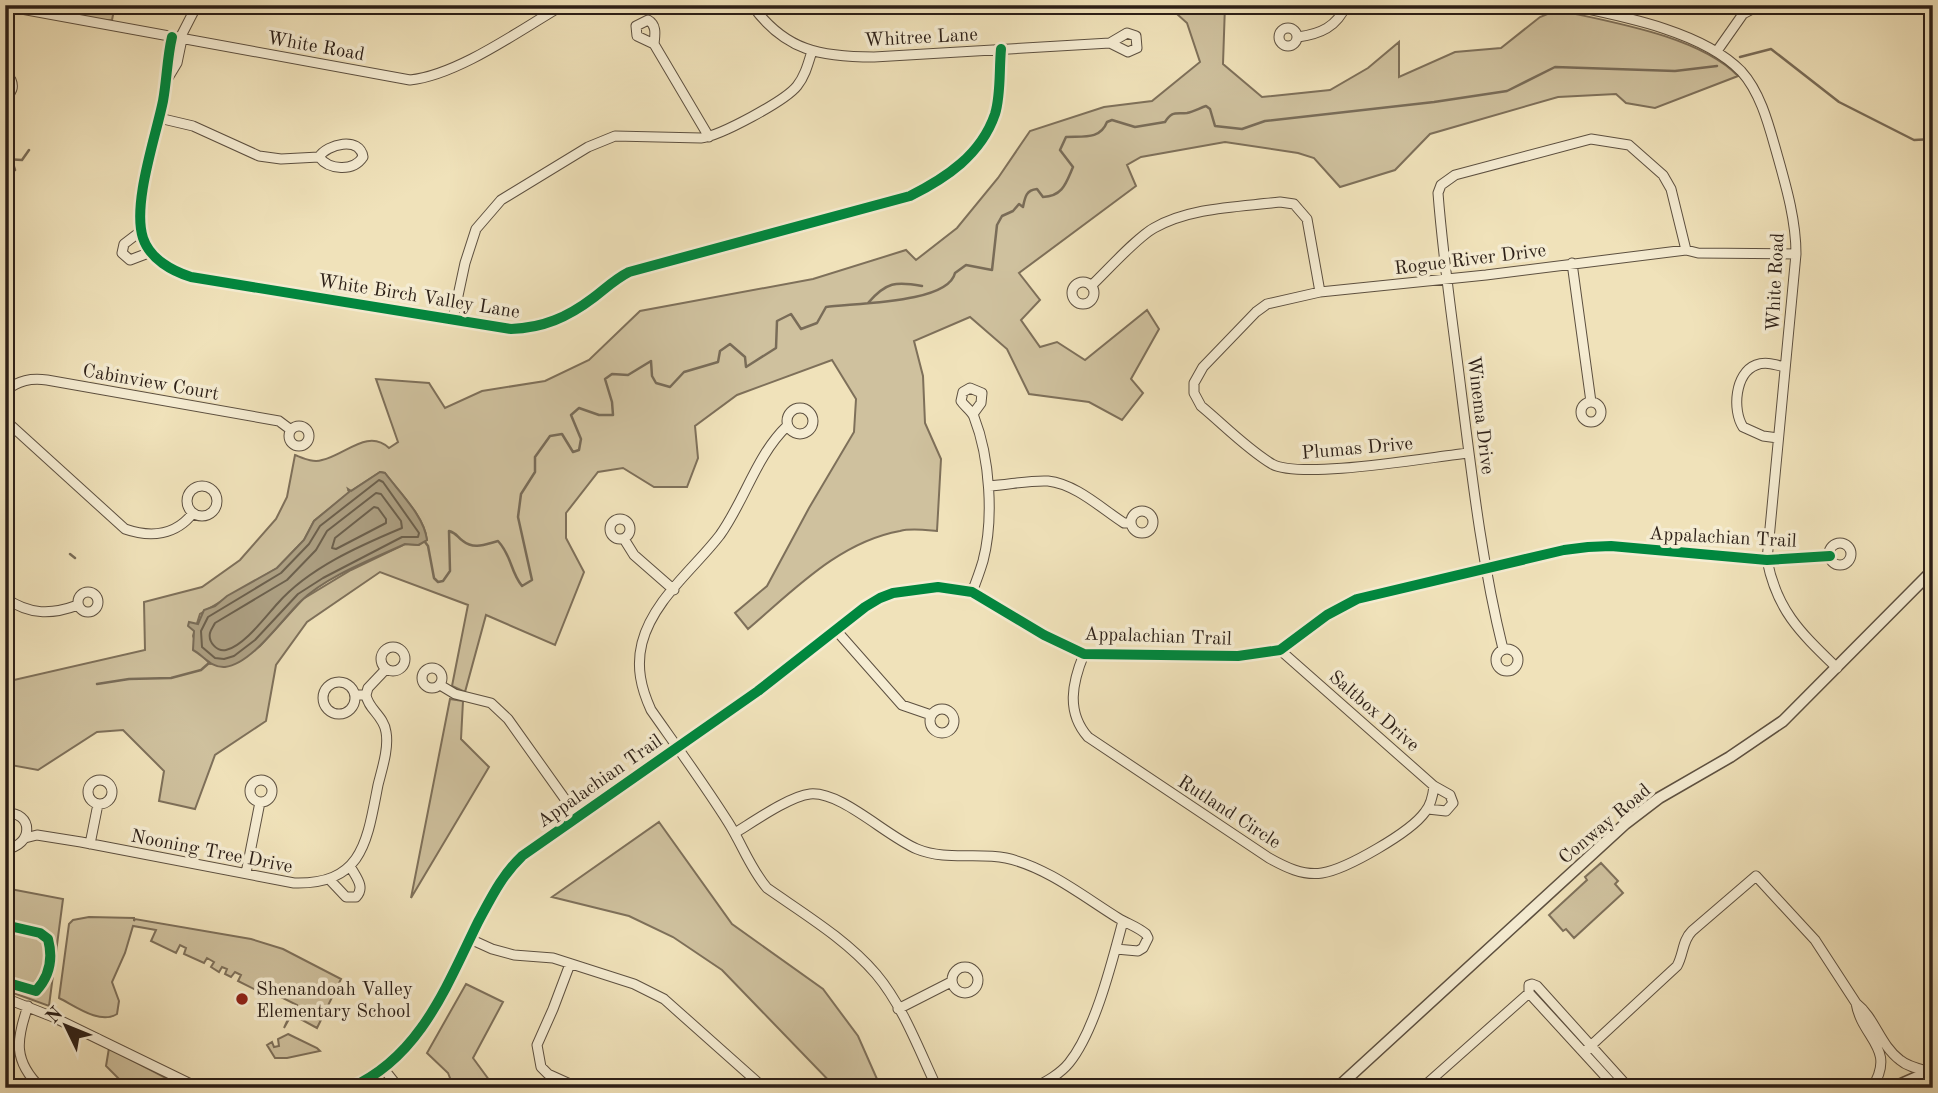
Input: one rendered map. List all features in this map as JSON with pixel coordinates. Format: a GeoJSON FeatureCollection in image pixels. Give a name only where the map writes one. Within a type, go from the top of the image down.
{"type":"FeatureCollection","features":[{"type":"Feature","properties":{"kind":"street","name":"White Birch Valley Lane"},"geometry":{"type":"LineString","coordinates":[[197,5],[167,60],[167,80],[144,189],[141,231],[150,252],[175,272],[191,277],[511,329],[541,326],[580,307],[617,277],[629,272],[910,196],[958,168],[988,129],[997,103],[1001,49]]}},
{"type":"Feature","properties":{"kind":"street","name":"White Road"},"geometry":{"type":"LineString","coordinates":[[5,6],[410,80],[435,75],[468,60],[563,5]]}},
{"type":"Feature","properties":{"kind":"street","name":"Whitree Lane"},"geometry":{"type":"LineString","coordinates":[[752,5],[766,24],[782,37],[800,47],[841,57],[1110,43]]}},
{"type":"Feature","properties":{"kind":"street"},"geometry":{"type":"LineString","coordinates":[[1298,37],[1326,30],[1340,17],[1346,5]]}},
{"type":"Feature","properties":{"kind":"street","name":"White Road"},"geometry":{"type":"LineString","coordinates":[[1567,5],[1683,36],[1717,51],[1742,72],[1762,105],[1784,178],[1796,236],[1767,560],[1777,598],[1803,635],[1837,668]]}},
{"type":"Feature","properties":{"kind":"street"},"geometry":{"type":"LineString","coordinates":[[1735,5],[1743,14]]}},
{"type":"Feature","properties":{"kind":"street"},"geometry":{"type":"LineString","coordinates":[[1717,51],[1743,14],[1760,5]]}},
{"type":"Feature","properties":{"kind":"street"},"geometry":{"type":"LineString","coordinates":[[654,44],[709,137]]}},
{"type":"Feature","properties":{"kind":"street"},"geometry":{"type":"LineString","coordinates":[[453,319],[465,263],[476,229],[501,200],[588,147],[615,135],[684,139],[709,137],[785,97],[805,73],[812,51]]}},
{"type":"Feature","properties":{"kind":"street"},"geometry":{"type":"LineString","coordinates":[[5,76],[11,80],[13,86],[5,96]]}},
{"type":"Feature","properties":{"kind":"street"},"geometry":{"type":"LineString","coordinates":[[159,118],[193,126],[259,156],[281,159],[319,157]]}},
{"type":"Feature","properties":{"kind":"street","name":"Winema Drive"},"geometry":{"type":"LineString","coordinates":[[1503,649],[1486,570],[1469,453],[1443,253],[1439,205],[1441,185],[1455,175],[1591,139],[1605,139],[1629,145],[1663,175],[1671,189],[1686,250]]}},
{"type":"Feature","properties":{"kind":"street"},"geometry":{"type":"LineString","coordinates":[[1091,286],[1152,229],[1185,214],[1280,202],[1294,204],[1307,219],[1320,292]]}},
{"type":"Feature","properties":{"kind":"street"},"geometry":{"type":"LineString","coordinates":[[141,231],[124,244],[122,253],[130,260],[150,252]]}},
{"type":"Feature","properties":{"kind":"street","name":"Rogue River Drive"},"geometry":{"type":"LineString","coordinates":[[1194,393],[1194,383],[1203,367],[1267,304],[1320,292],[1686,250],[1698,253],[1796,254]]}},
{"type":"Feature","properties":{"kind":"street"},"geometry":{"type":"LineString","coordinates":[[1572,263],[1591,402]]}},
{"type":"Feature","properties":{"kind":"street"},"geometry":{"type":"LineString","coordinates":[[1778,438],[1763,436],[1743,427],[1736,413],[1737,398],[1745,375],[1754,365],[1767,363],[1785,367]]}},
{"type":"Feature","properties":{"kind":"street","name":"Cabinview Court"},"geometry":{"type":"LineString","coordinates":[[5,391],[30,379],[47,380],[279,421],[291,430]]}},
{"type":"Feature","properties":{"kind":"street","name":"Plumas Drive"},"geometry":{"type":"LineString","coordinates":[[1194,393],[1201,407],[1273,464],[1288,470],[1315,470],[1469,453]]}},
{"type":"Feature","properties":{"kind":"street"},"geometry":{"type":"LineString","coordinates":[[972,592],[987,542],[989,486],[973,414]]}},
{"type":"Feature","properties":{"kind":"street"},"geometry":{"type":"LineString","coordinates":[[5,420],[125,529],[149,535],[165,533],[179,527],[193,513]]}},
{"type":"Feature","properties":{"kind":"street"},"geometry":{"type":"LineString","coordinates":[[787,426],[763,456],[740,503],[720,535],[658,608],[646,633],[641,652],[640,677],[643,693],[651,710],[735,833],[753,871],[767,888],[841,940],[876,974],[898,1009],[937,1088]]}},
{"type":"Feature","properties":{"kind":"street"},"geometry":{"type":"LineString","coordinates":[[989,486],[1048,481],[1085,496],[1124,523],[1131,523]]}},
{"type":"Feature","properties":{"kind":"street"},"geometry":{"type":"LineString","coordinates":[[624,539],[634,555],[674,590]]}},
{"type":"Feature","properties":{"kind":"street","name":"Appalachian Trail"},"geometry":{"type":"LineString","coordinates":[[350,1088],[383,1068],[406,1048],[429,1020],[498,884],[513,865],[578,816],[758,691],[865,607],[893,593],[938,587],[972,592],[1044,635],[1084,654],[1238,656],[1280,650],[1327,615],[1357,599],[1564,550],[1611,546],[1767,560],[1830,556]]}},
{"type":"Feature","properties":{"kind":"street","name":"Conway Road"},"geometry":{"type":"LineString","coordinates":[[1337,1088],[1625,824],[1673,789],[1762,737],[1801,704],[1933,570]]}},
{"type":"Feature","properties":{"kind":"street"},"geometry":{"type":"LineString","coordinates":[[5,598],[17,606],[40,612],[59,612],[78,605]]}},
{"type":"Feature","properties":{"kind":"street"},"geometry":{"type":"LineString","coordinates":[[835,629],[902,705],[931,715]]}},
{"type":"Feature","properties":{"kind":"street","name":"Saltbox Drive"},"geometry":{"type":"LineString","coordinates":[[1280,650],[1434,786],[1450,795],[1453,803],[1446,811],[1429,805]]}},
{"type":"Feature","properties":{"kind":"street","name":"Rutland Circle"},"geometry":{"type":"LineString","coordinates":[[1084,654],[1074,679],[1073,703],[1075,716],[1088,737],[1280,864],[1305,873],[1320,874],[1337,869],[1381,846],[1420,818],[1429,805]]}},
{"type":"Feature","properties":{"kind":"street","name":"Nooning Tree Drive"},"geometry":{"type":"LineString","coordinates":[[26,833],[294,883],[312,884],[329,879],[350,866],[361,853],[367,839],[387,735],[382,719],[360,695],[386,669]]}},
{"type":"Feature","properties":{"kind":"street"},"geometry":{"type":"LineString","coordinates":[[440,685],[455,694],[491,703],[508,719],[578,816]]}},
{"type":"Feature","properties":{"kind":"street"},"geometry":{"type":"LineString","coordinates":[[1429,805],[1434,786]]}},
{"type":"Feature","properties":{"kind":"street"},"geometry":{"type":"LineString","coordinates":[[735,833],[797,797],[822,794],[836,799],[893,837],[918,850],[947,856],[987,855],[1008,858],[1027,865],[1140,929],[1148,938],[1143,948],[1138,951],[1116,949]]}},
{"type":"Feature","properties":{"kind":"street"},"geometry":{"type":"LineString","coordinates":[[246,873],[260,802]]}},
{"type":"Feature","properties":{"kind":"street"},"geometry":{"type":"LineString","coordinates":[[90,844],[98,804]]}},
{"type":"Feature","properties":{"kind":"street"},"geometry":{"type":"LineString","coordinates":[[5,813],[19,815],[24,819],[26,833],[18,846],[5,849]]}},
{"type":"Feature","properties":{"kind":"street"},"geometry":{"type":"LineString","coordinates":[[329,879],[346,897],[356,897],[361,886],[350,866]]}},
{"type":"Feature","properties":{"kind":"street"},"geometry":{"type":"LineString","coordinates":[[1588,1048],[1678,965],[1682,958],[1684,941],[1692,931],[1756,876],[1815,940],[1891,1052],[1899,1060],[1932,1071]]}},
{"type":"Feature","properties":{"kind":"street"},"geometry":{"type":"LineString","coordinates":[[1034,1088],[1068,1065],[1082,1044],[1116,949],[1123,921]]}},
{"type":"Feature","properties":{"kind":"street"},"geometry":{"type":"LineString","coordinates":[[470,939],[514,955],[553,958],[634,984],[664,999],[764,1088]]}},
{"type":"Feature","properties":{"kind":"street"},"geometry":{"type":"LineString","coordinates":[[570,964],[537,1045],[541,1067],[548,1074],[579,1088]]}},
{"type":"Feature","properties":{"kind":"street"},"geometry":{"type":"LineString","coordinates":[[898,1009],[951,982]]}},
{"type":"Feature","properties":{"kind":"street"},"geometry":{"type":"LineString","coordinates":[[1422,1088],[1529,993],[1529,985],[1532,984],[1537,986],[1588,1048],[1616,1088]]}},
{"type":"Feature","properties":{"kind":"street"},"geometry":{"type":"LineString","coordinates":[[5,998],[28,1006],[199,1088]]}},
{"type":"Feature","properties":{"kind":"street"},"geometry":{"type":"LineString","coordinates":[[1856,1003],[1858,1014],[1878,1047],[1882,1059],[1882,1069],[1872,1088]]}},
{"type":"Feature","properties":{"kind":"street"},"geometry":{"type":"LineString","coordinates":[[28,1006],[19,1034],[19,1049],[22,1062],[41,1088]]}},
{"type":"Feature","properties":{"kind":"street"},"geometry":{"type":"LineString","coordinates":[[1588,1048],[1629,1088]]}},
{"type":"Feature","properties":{"kind":"street"},"geometry":{"type":"LineString","coordinates":[[383,1068],[399,1088]]}},
{"type":"Feature","properties":{"kind":"street"},"geometry":{"type":"LineString","coordinates":[[1892,1088],[1932,1071]]}},
{"type":"Feature","properties":{"kind":"shaded area"},"geometry":{"type":"Polygon","coordinates":[[[30,5],[115,5],[112,20],[105,21],[30,5]]]}},
{"type":"Feature","properties":{"kind":"shaded area"},"geometry":{"type":"Polygon","coordinates":[[[1167,5],[1225,5],[1223,64],[1262,97],[1330,90],[1368,68],[1399,42],[1399,77],[1455,52],[1501,48],[1540,17],[1557,10],[1653,32],[1678,41],[1721,62],[1738,76],[1655,108],[1626,103],[1616,94],[1558,97],[1430,134],[1395,170],[1340,187],[1314,158],[1298,153],[1225,142],[1141,157],[1127,165],[1136,186],[1019,273],[1040,300],[1021,320],[1040,347],[1057,342],[1085,360],[1147,310],[1159,329],[1131,379],[1143,393],[1122,420],[1089,402],[1029,394],[1007,349],[970,317],[914,341],[923,376],[925,423],[941,459],[937,531],[904,530],[857,545],[818,570],[748,629],[735,613],[767,586],[854,432],[856,399],[832,360],[737,395],[695,426],[698,458],[687,487],[654,487],[623,468],[598,472],[566,513],[566,538],[584,572],[555,645],[486,615],[465,692],[452,686],[468,605],[380,572],[307,622],[276,665],[266,721],[215,755],[195,809],[159,801],[164,771],[123,730],[97,732],[38,770],[5,764],[5,682],[145,650],[144,602],[202,587],[240,560],[276,519],[287,497],[295,455],[319,461],[365,442],[381,443],[389,448],[398,442],[376,379],[429,383],[445,408],[482,391],[545,381],[589,360],[640,311],[813,279],[906,250],[916,260],[957,228],[998,178],[1030,131],[1104,107],[1152,101],[1200,62],[1187,23],[1167,5]],[[380,472],[351,491],[348,490],[350,492],[314,521],[304,540],[277,568],[200,614],[193,636],[201,654],[210,664],[238,662],[260,646],[303,599],[351,570],[405,544],[419,545],[427,540],[416,514],[385,473],[380,472]]]}},
{"type":"Feature","properties":{"kind":"shaded area"},"geometry":{"type":"Polygon","coordinates":[[[450,699],[463,701],[461,739],[489,767],[411,898],[450,699]]]}},
{"type":"Feature","properties":{"kind":"shaded area"},"geometry":{"type":"Polygon","coordinates":[[[659,822],[732,924],[823,989],[858,1036],[881,1088],[836,1088],[722,970],[673,937],[629,916],[552,897],[659,822]]]}},
{"type":"Feature","properties":{"kind":"shaded area"},"geometry":{"type":"Polygon","coordinates":[[[1601,863],[1618,881],[1615,884],[1623,893],[1574,938],[1566,929],[1563,931],[1549,915],[1587,880],[1585,877],[1601,863]]]}},
{"type":"Feature","properties":{"kind":"shaded area"},"geometry":{"type":"Polygon","coordinates":[[[5,888],[63,899],[49,1006],[5,990],[5,888]]]}},
{"type":"Feature","properties":{"kind":"shaded area"},"geometry":{"type":"Polygon","coordinates":[[[89,917],[134,918],[134,921],[135,919],[251,939],[283,949],[341,979],[317,1028],[293,1015],[293,1012],[284,1028],[293,1008],[296,1009],[297,1005],[261,987],[258,991],[238,981],[241,975],[235,972],[231,977],[225,974],[227,969],[222,967],[219,972],[211,967],[214,962],[207,958],[204,963],[184,954],[186,948],[180,945],[176,953],[151,941],[156,930],[133,926],[112,982],[119,1001],[117,1014],[110,1017],[95,1016],[59,998],[69,924],[73,920],[89,917]]]}},
{"type":"Feature","properties":{"kind":"shaded area"},"geometry":{"type":"Polygon","coordinates":[[[466,984],[503,1002],[473,1058],[495,1088],[454,1088],[448,1073],[427,1053],[466,984]]]}},
{"type":"Feature","properties":{"kind":"shaded area"},"geometry":{"type":"Polygon","coordinates":[[[288,1034],[320,1051],[275,1058],[267,1045],[272,1042],[274,1047],[279,1046],[278,1039],[288,1034]]]}},
{"type":"Feature","properties":{"kind":"shaded area"},"geometry":{"type":"Polygon","coordinates":[[[109,1048],[185,1088],[128,1088],[106,1066],[109,1048]]]}},
{"type":"Feature","properties":{"kind":"water"},"geometry":{"type":"Polygon","coordinates":[[[380,472],[385,473],[410,505],[421,522],[427,540],[418,545],[405,544],[324,584],[301,601],[246,658],[235,664],[216,666],[193,650],[194,631],[188,626],[189,622],[198,624],[204,610],[277,568],[304,540],[314,521],[349,492],[348,489],[351,491],[380,472]]]}},
{"type":"Feature","properties":{"kind":"waterway"},"geometry":{"type":"LineString","coordinates":[[544,8],[549,5]]}},
{"type":"Feature","properties":{"kind":"waterway"},"geometry":{"type":"LineString","coordinates":[[1740,57],[1771,49],[1839,102],[1914,140],[1933,139]]}},
{"type":"Feature","properties":{"kind":"waterway"},"geometry":{"type":"LineString","coordinates":[[425,542],[434,578],[438,582],[443,581],[450,571],[449,531],[471,545],[480,546],[498,541],[522,586],[532,580],[518,517],[521,494],[535,472],[535,457],[550,436],[562,434],[573,452],[579,450],[581,439],[571,415],[579,408],[599,415],[613,415],[605,379],[612,374],[628,375],[651,361],[652,376],[656,383],[670,387],[684,372],[718,362],[720,351],[730,344],[745,357],[746,367],[776,348],[777,321],[791,314],[801,329],[817,323],[826,307],[898,300],[936,291],[949,283],[955,273],[966,265],[992,270],[997,225],[1002,216],[1013,211],[1019,204],[1023,207],[1025,197],[1030,191],[1037,189],[1043,197],[1059,191],[1073,167],[1060,150],[1066,137],[1095,134],[1112,120],[1135,127],[1165,122],[1177,113],[1206,106],[1210,109],[1215,126],[1242,129],[1265,121],[1507,91],[1555,67],[1675,71],[1717,66]]}},
{"type":"Feature","properties":{"kind":"waterway"},"geometry":{"type":"LineString","coordinates":[[5,159],[22,160],[29,150]]}},
{"type":"Feature","properties":{"kind":"waterway"},"geometry":{"type":"LineString","coordinates":[[5,174],[15,170],[12,161]]}},
{"type":"Feature","properties":{"kind":"waterway"},"geometry":{"type":"LineString","coordinates":[[868,303],[880,291],[892,285],[922,286]]}},
{"type":"Feature","properties":{"kind":"waterway"},"geometry":{"type":"LineString","coordinates":[[70,554],[75,558]]}},
{"type":"Feature","properties":{"kind":"waterway"},"geometry":{"type":"LineString","coordinates":[[97,684],[129,679],[171,678],[201,670],[209,663]]}},
{"type":"Feature","properties":{"kind":"cycle path"},"geometry":{"type":"LineString","coordinates":[[172,37],[163,101],[140,207],[143,238],[156,258],[169,268],[191,277],[511,329],[544,324],[565,316],[629,272],[910,196],[923,189],[961,164],[989,129],[998,99],[1001,49]]}},
{"type":"Feature","properties":{"kind":"cycle path"},"geometry":{"type":"LineString","coordinates":[[350,1088],[374,1075],[413,1039],[442,995],[497,887],[522,856],[758,691],[865,607],[893,593],[938,587],[972,592],[1044,635],[1084,654],[1238,656],[1280,650],[1327,615],[1357,599],[1564,550],[1611,546],[1767,560],[1830,556]]}},
{"type":"Feature","properties":{"kind":"cycle path"},"geometry":{"type":"LineString","coordinates":[[5,925],[40,933],[48,939],[50,953],[47,973],[36,991],[5,982]]}},
{"type":"Feature","properties":{"kind":"place","name":"Shenandoah Valley Elementary School"},"geometry":{"type":"Point","coordinates":[242,999]}}]}
